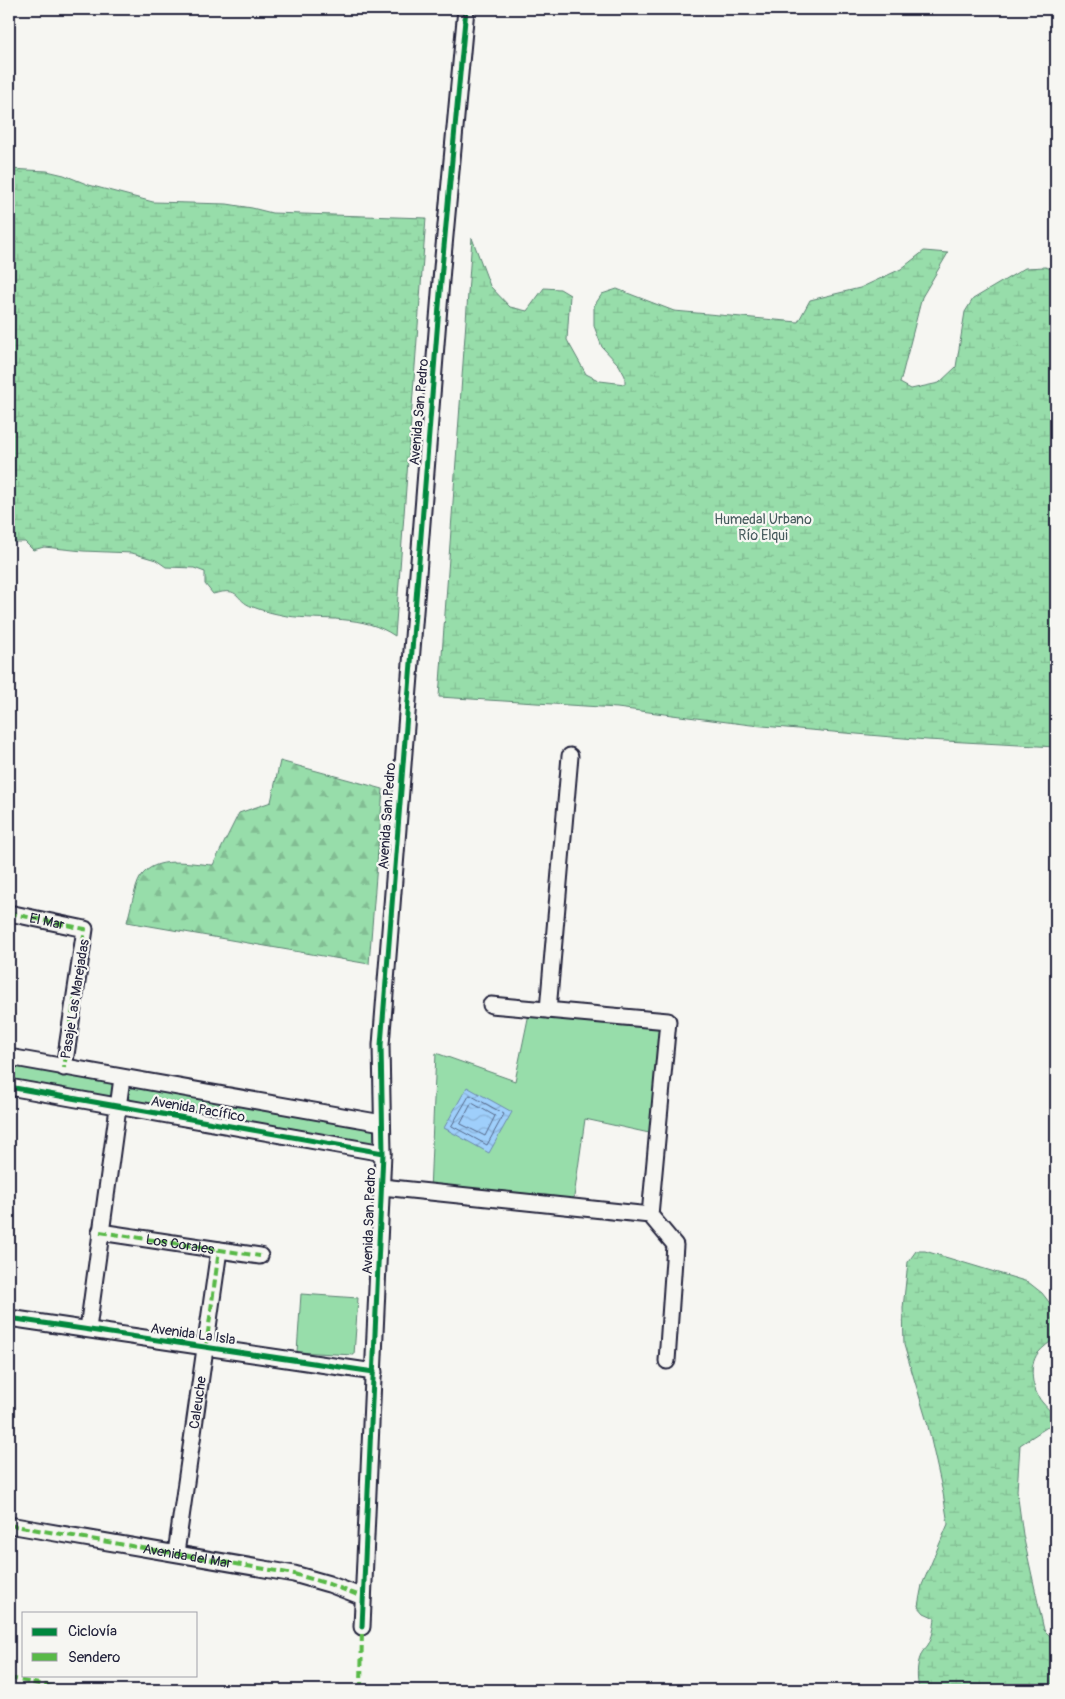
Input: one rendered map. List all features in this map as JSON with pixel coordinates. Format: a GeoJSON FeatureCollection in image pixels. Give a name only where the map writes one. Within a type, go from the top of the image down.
{"type":"FeatureCollection","features":[{"type":"Feature","properties":{"kind":"street","name":"Avenida San Pedro"},"geometry":{"type":"LineString","coordinates":[[362,1627],[382,1186],[381,1046],[442,268],[466,9]]}},
{"type":"Feature","properties":{"kind":"street"},"geometry":{"type":"LineString","coordinates":[[548,1010],[570,756]]}},
{"type":"Feature","properties":{"kind":"street","name":"El Mar"},"geometry":{"type":"LineString","coordinates":[[9,914],[86,930]]}},
{"type":"Feature","properties":{"kind":"street","name":"Pasaje Las Marejadas"},"geometry":{"type":"LineString","coordinates":[[64,1068],[86,930]]}},
{"type":"Feature","properties":{"kind":"street"},"geometry":{"type":"LineString","coordinates":[[491,1004],[668,1021],[650,1215]]}},
{"type":"Feature","properties":{"kind":"street","name":"Avenida Pacífico"},"geometry":{"type":"LineString","coordinates":[[9,1057],[382,1123]]}},
{"type":"Feature","properties":{"kind":"street"},"geometry":{"type":"LineString","coordinates":[[88,1329],[122,1078]]}},
{"type":"Feature","properties":{"kind":"street","name":"Avenida Pacífico"},"geometry":{"type":"LineString","coordinates":[[9,1087],[383,1153]]}},
{"type":"Feature","properties":{"kind":"street"},"geometry":{"type":"LineString","coordinates":[[382,1186],[650,1215],[675,1245],[667,1361]]}},
{"type":"Feature","properties":{"kind":"street","name":"Los Corales"},"geometry":{"type":"LineString","coordinates":[[100,1232],[260,1256]]}},
{"type":"Feature","properties":{"kind":"street","name":"Caleuche"},"geometry":{"type":"LineString","coordinates":[[176,1553],[219,1250]]}},
{"type":"Feature","properties":{"kind":"street","name":"Avenida La Isla"},"geometry":{"type":"LineString","coordinates":[[9,1318],[374,1372]]}},
{"type":"Feature","properties":{"kind":"street","name":"Avenida del Mar"},"geometry":{"type":"LineString","coordinates":[[9,1525],[294,1574],[329,1584],[363,1597]]}},
{"type":"Feature","properties":{"kind":"green space"},"geometry":{"type":"Polygon","coordinates":[[[9,169],[47,171],[64,175],[89,185],[153,202],[227,204],[272,213],[426,218],[395,636],[370,624],[356,621],[287,616],[247,604],[234,593],[223,592],[213,594],[205,584],[205,572],[194,568],[166,567],[156,560],[132,553],[44,547],[33,550],[25,542],[9,542],[9,169]]]}},
{"type":"Feature","properties":{"kind":"green space","name":"Humedal Urbano Río Elqui"},"geometry":{"type":"Polygon","coordinates":[[[472,238],[490,286],[510,307],[527,311],[544,288],[560,289],[570,295],[567,340],[586,374],[600,381],[625,384],[625,376],[619,365],[602,347],[594,326],[594,306],[602,294],[617,289],[674,311],[798,322],[810,300],[860,288],[901,269],[924,251],[948,253],[922,297],[900,383],[911,389],[939,383],[956,367],[965,312],[973,299],[1025,268],[1045,267],[1056,270],[1056,747],[927,740],[751,725],[617,708],[439,697],[472,238]]]}},
{"type":"Feature","properties":{"kind":"green space"},"geometry":{"type":"Polygon","coordinates":[[[280,761],[383,789],[369,964],[127,922],[138,882],[146,871],[154,866],[174,862],[213,865],[239,813],[271,802],[280,761]]]}},
{"type":"Feature","properties":{"kind":"green space"},"geometry":{"type":"Polygon","coordinates":[[[531,1004],[672,1026],[663,1136],[585,1119],[573,1204],[430,1191],[436,1053],[515,1081],[531,1004]]]}},
{"type":"Feature","properties":{"kind":"green space"},"geometry":{"type":"Polygon","coordinates":[[[9,1064],[376,1128],[377,1145],[9,1080],[9,1064]]]}},
{"type":"Feature","properties":{"kind":"green space"},"geometry":{"type":"Polygon","coordinates":[[[916,1251],[925,1251],[1028,1282],[1042,1293],[1056,1311],[1056,1338],[1038,1353],[1032,1371],[1032,1378],[1039,1397],[1055,1417],[1049,1426],[1020,1445],[1017,1491],[1023,1535],[1044,1630],[1056,1642],[1056,1690],[919,1690],[918,1664],[931,1638],[935,1618],[924,1613],[918,1606],[922,1585],[948,1524],[927,1422],[904,1345],[903,1308],[908,1262],[916,1251]]]}},
{"type":"Feature","properties":{"kind":"green space"},"geometry":{"type":"Polygon","coordinates":[[[301,1294],[358,1298],[354,1355],[297,1352],[301,1294]]]}},
{"type":"Feature","properties":{"kind":"water"},"geometry":{"type":"Polygon","coordinates":[[[467,1087],[512,1112],[489,1153],[444,1128],[467,1087]]]}},
{"type":"Feature","properties":{"kind":"marked path"},"geometry":{"type":"LineString","coordinates":[[9,913],[85,929],[64,1068]]}},
{"type":"Feature","properties":{"kind":"marked path"},"geometry":{"type":"LineString","coordinates":[[100,1232],[260,1256]]}},
{"type":"Feature","properties":{"kind":"marked path"},"geometry":{"type":"LineString","coordinates":[[206,1347],[219,1250]]}},
{"type":"Feature","properties":{"kind":"marked path"},"geometry":{"type":"LineString","coordinates":[[9,1525],[294,1574],[329,1584],[363,1597]]}},
{"type":"Feature","properties":{"kind":"marked path"},"geometry":{"type":"LineString","coordinates":[[361,1690],[362,1627]]}},
{"type":"Feature","properties":{"kind":"marked path"},"geometry":{"type":"LineString","coordinates":[[9,1678],[69,1690]]}},
{"type":"Feature","properties":{"kind":"marked path"},"geometry":{"type":"LineString","coordinates":[[243,1690],[278,1687],[287,1690]]}},
{"type":"Feature","properties":{"kind":"cycle path"},"geometry":{"type":"LineString","coordinates":[[362,1627],[383,1153],[381,1045],[442,268],[466,9]]}},
{"type":"Feature","properties":{"kind":"cycle path"},"geometry":{"type":"LineString","coordinates":[[9,1087],[383,1153]]}},
{"type":"Feature","properties":{"kind":"cycle path"},"geometry":{"type":"LineString","coordinates":[[9,1318],[374,1372]]}}]}
